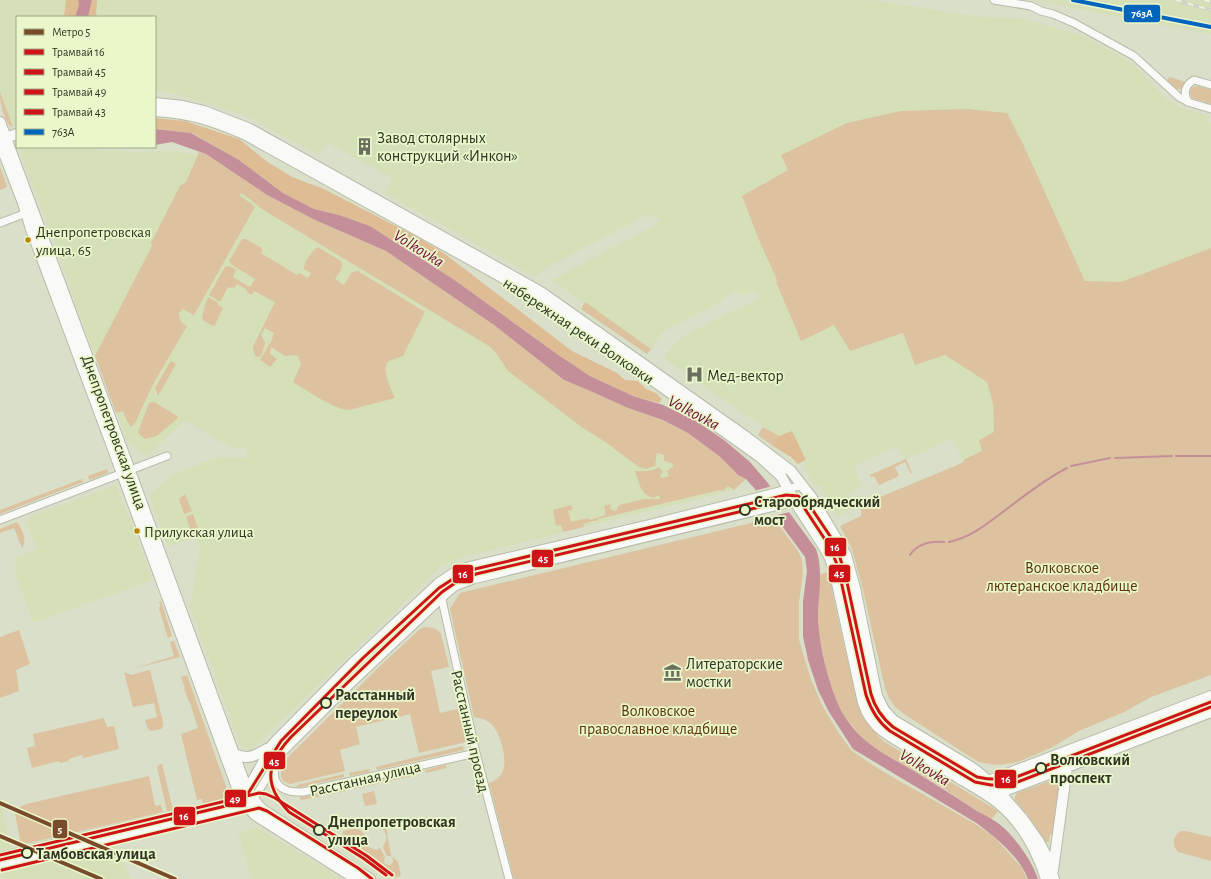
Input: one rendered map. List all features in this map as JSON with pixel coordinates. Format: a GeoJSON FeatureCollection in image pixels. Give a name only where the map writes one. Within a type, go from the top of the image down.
{"type":"FeatureCollection","features":[{"type":"Feature","properties":{"kind":"street"},"geometry":{"type":"LineString","coordinates":[[994,0],[1031,6],[1041,11],[1053,14],[1092,32],[1134,56],[1172,92],[1188,102],[1211,109]]}},
{"type":"Feature","properties":{"kind":"street"},"geometry":{"type":"LineString","coordinates":[[1188,102],[1185,96],[1189,83],[1194,80],[1211,85]]}},
{"type":"Feature","properties":{"kind":"street","name":"набережная реки Волковки"},"geometry":{"type":"LineString","coordinates":[[156,103],[183,106],[204,111],[250,129],[537,289],[791,471],[812,498],[840,543],[846,556],[851,572],[877,696],[881,706],[893,720],[971,767],[989,781]]}},
{"type":"Feature","properties":{"kind":"street","name":"набережная реки Волковки"},"geometry":{"type":"LineString","coordinates":[[156,111],[192,115],[246,135],[528,293],[754,452],[781,476],[788,489],[790,503],[824,547],[833,567],[861,694],[865,709],[869,716],[877,726],[892,737],[985,794]]}},
{"type":"Feature","properties":{"kind":"street","name":"Днепропетровская улица"},"geometry":{"type":"LineString","coordinates":[[0,122],[2,141],[126,472],[247,787],[248,802]]}},
{"type":"Feature","properties":{"kind":"street"},"geometry":{"type":"LineString","coordinates":[[2,141],[16,134]]}},
{"type":"Feature","properties":{"kind":"street"},"geometry":{"type":"LineString","coordinates":[[0,223],[29,212]]}},
{"type":"Feature","properties":{"kind":"street"},"geometry":{"type":"LineString","coordinates":[[0,520],[167,456]]}},
{"type":"Feature","properties":{"kind":"street","name":"Днепропетровская улица"},"geometry":{"type":"LineString","coordinates":[[126,472],[233,776],[248,802]]}},
{"type":"Feature","properties":{"kind":"street"},"geometry":{"type":"LineString","coordinates":[[234,754],[244,757],[252,757],[267,749],[353,661],[438,582],[453,572],[468,566],[758,497],[802,485]]}},
{"type":"Feature","properties":{"kind":"street"},"geometry":{"type":"LineString","coordinates":[[0,866],[248,802],[283,752],[348,686],[455,587],[473,580],[790,503]]}},
{"type":"Feature","properties":{"kind":"street","name":"Расстанный проезд"},"geometry":{"type":"LineString","coordinates":[[438,582],[476,753],[509,879]]}},
{"type":"Feature","properties":{"kind":"street"},"geometry":{"type":"LineString","coordinates":[[989,781],[1211,696]]}},
{"type":"Feature","properties":{"kind":"street"},"geometry":{"type":"LineString","coordinates":[[985,794],[999,793],[1211,712]]}},
{"type":"Feature","properties":{"kind":"street"},"geometry":{"type":"LineString","coordinates":[[247,787],[267,749]]}},
{"type":"Feature","properties":{"kind":"street","name":"Расстанная улица"},"geometry":{"type":"LineString","coordinates":[[275,763],[274,774],[276,780],[283,789],[290,792],[303,792],[476,753]]}},
{"type":"Feature","properties":{"kind":"street"},"geometry":{"type":"LineString","coordinates":[[1051,877],[1067,767]]}},
{"type":"Feature","properties":{"kind":"street"},"geometry":{"type":"LineString","coordinates":[[985,794],[989,781]]}},
{"type":"Feature","properties":{"kind":"street"},"geometry":{"type":"LineString","coordinates":[[989,781],[1022,818],[1039,842],[1046,855],[1051,877]]}},
{"type":"Feature","properties":{"kind":"street"},"geometry":{"type":"LineString","coordinates":[[985,794],[1003,808],[1022,831],[1051,877]]}},
{"type":"Feature","properties":{"kind":"street"},"geometry":{"type":"LineString","coordinates":[[248,802],[257,816],[356,879]]}},
{"type":"Feature","properties":{"kind":"street"},"geometry":{"type":"LineString","coordinates":[[0,856],[248,802],[370,879]]}},
{"type":"Feature","properties":{"kind":"shaded area"},"geometry":{"type":"Polygon","coordinates":[[[0,0],[66,0],[64,16],[16,16],[16,126],[13,127],[0,92],[0,0]]]}},
{"type":"Feature","properties":{"kind":"shaded area"},"geometry":{"type":"Polygon","coordinates":[[[66,0],[78,0],[79,5],[75,16],[64,16],[66,0]]]}},
{"type":"Feature","properties":{"kind":"shaded area"},"geometry":{"type":"Polygon","coordinates":[[[78,0],[92,0],[88,16],[75,16],[79,5],[78,0]]]}},
{"type":"Feature","properties":{"kind":"shaded area"},"geometry":{"type":"Polygon","coordinates":[[[92,0],[97,0],[96,16],[88,16],[92,0]]]}},
{"type":"Feature","properties":{"kind":"shaded area"},"geometry":{"type":"Polygon","coordinates":[[[97,0],[871,0],[981,17],[1020,18],[1084,37],[1134,65],[1163,96],[1178,107],[1210,116],[1211,248],[1121,282],[1085,281],[1024,146],[1007,113],[781,155],[788,170],[742,197],[759,240],[778,280],[776,282],[801,341],[834,325],[851,351],[903,333],[945,355],[987,381],[993,404],[994,432],[982,451],[965,458],[963,461],[953,440],[951,439],[904,460],[898,446],[856,465],[854,468],[862,486],[847,494],[854,508],[836,517],[820,485],[815,487],[803,464],[807,462],[792,431],[779,436],[664,358],[673,345],[683,337],[726,314],[760,299],[756,290],[742,295],[736,291],[722,298],[723,301],[662,332],[651,349],[552,280],[655,225],[654,224],[659,221],[658,218],[648,214],[544,269],[536,277],[385,193],[392,178],[328,143],[318,155],[247,116],[173,93],[156,91],[156,16],[96,16],[97,0]]]}},
{"type":"Feature","properties":{"kind":"shaded area"},"geometry":{"type":"Polygon","coordinates":[[[1030,0],[1211,0],[1211,34],[1030,0]]]}},
{"type":"Feature","properties":{"kind":"shaded area"},"geometry":{"type":"Polygon","coordinates":[[[156,118],[185,121],[239,139],[266,161],[292,177],[324,189],[419,238],[445,254],[572,351],[617,373],[625,380],[638,381],[646,389],[656,393],[662,399],[659,403],[633,396],[590,376],[453,279],[370,226],[339,215],[314,209],[283,193],[239,160],[192,133],[156,129],[156,118]]]}},
{"type":"Feature","properties":{"kind":"shaded area"},"geometry":{"type":"Polygon","coordinates":[[[156,129],[191,133],[239,160],[283,193],[314,209],[339,215],[370,226],[453,279],[590,376],[633,396],[663,405],[696,421],[724,440],[750,462],[767,482],[816,549],[820,572],[818,623],[822,651],[834,695],[839,707],[851,726],[865,740],[889,757],[916,772],[1002,826],[1024,852],[1038,879],[1028,879],[1013,855],[978,824],[853,749],[829,712],[818,690],[808,660],[803,636],[803,601],[807,571],[805,557],[754,488],[746,479],[738,475],[719,456],[688,433],[663,420],[628,408],[564,380],[494,325],[386,251],[315,220],[267,195],[206,154],[172,142],[156,145],[156,129]]]}},
{"type":"Feature","properties":{"kind":"shaded area"},"geometry":{"type":"Polygon","coordinates":[[[18,148],[93,148],[97,150],[134,152],[167,151],[196,154],[198,157],[196,162],[734,490],[463,557],[440,567],[251,750],[241,747],[190,607],[200,546],[193,538],[168,547],[150,498],[151,494],[173,474],[217,457],[247,458],[246,447],[234,449],[185,420],[147,456],[127,441],[18,148]]]}},
{"type":"Feature","properties":{"kind":"shaded area"},"geometry":{"type":"Polygon","coordinates":[[[792,431],[806,460],[798,464],[791,457],[773,446],[779,436],[792,431]]]}},
{"type":"Feature","properties":{"kind":"shaded area"},"geometry":{"type":"Polygon","coordinates":[[[116,485],[126,512],[130,518],[152,580],[34,623],[15,575],[16,565],[14,559],[37,549],[26,523],[29,517],[116,485]]]}},
{"type":"Feature","properties":{"kind":"shaded area"},"geometry":{"type":"Polygon","coordinates":[[[0,798],[11,848],[0,850],[0,798]]]}},
{"type":"Feature","properties":{"kind":"shaded area"},"geometry":{"type":"Polygon","coordinates":[[[256,827],[341,879],[252,879],[238,833],[256,827]]]}},
{"type":"Feature","properties":{"kind":"shaded area"},"geometry":{"type":"Polygon","coordinates":[[[115,845],[131,879],[0,879],[6,871],[115,845]]]}},
{"type":"Feature","properties":{"kind":"green space"},"geometry":{"type":"Polygon","coordinates":[[[1170,77],[1185,82],[1181,89],[1176,89],[1167,80],[1170,77]]]}},
{"type":"Feature","properties":{"kind":"green space"},"geometry":{"type":"Polygon","coordinates":[[[1198,86],[1211,90],[1211,104],[1192,98],[1190,94],[1191,90],[1198,86]]]}},
{"type":"Feature","properties":{"kind":"green space"},"geometry":{"type":"Polygon","coordinates":[[[0,92],[13,127],[10,126],[1,106],[0,92]]]}},
{"type":"Feature","properties":{"kind":"green space","name":"Волковское лютеранское кладбище"},"geometry":{"type":"Polygon","coordinates":[[[967,109],[1007,113],[1024,146],[1085,281],[1121,282],[1211,248],[1211,675],[1151,697],[1124,712],[1079,731],[1053,747],[1018,762],[995,765],[975,760],[904,714],[895,707],[889,698],[885,688],[863,590],[852,549],[840,526],[861,516],[861,505],[962,463],[965,459],[982,451],[979,440],[994,432],[993,404],[987,382],[945,355],[915,365],[903,333],[850,351],[834,325],[801,341],[742,196],[788,170],[781,155],[847,123],[901,111],[967,109]]]}},
{"type":"Feature","properties":{"kind":"green space"},"geometry":{"type":"Polygon","coordinates":[[[199,152],[206,154],[267,195],[315,220],[386,251],[494,325],[564,380],[628,408],[663,420],[688,433],[719,456],[738,475],[746,479],[734,490],[728,486],[723,491],[720,490],[598,519],[597,521],[583,524],[584,527],[563,532],[561,525],[556,526],[553,510],[571,505],[573,509],[568,511],[571,522],[588,518],[590,520],[606,515],[604,506],[611,504],[610,509],[616,511],[619,505],[644,499],[660,499],[659,495],[654,498],[650,497],[643,491],[635,471],[656,469],[659,467],[663,472],[660,475],[662,478],[669,476],[667,471],[674,466],[671,463],[664,461],[664,455],[657,453],[655,466],[646,469],[639,467],[604,441],[583,428],[508,371],[496,353],[489,346],[265,211],[241,193],[240,196],[255,207],[194,315],[183,309],[179,313],[181,321],[187,326],[156,379],[135,423],[131,427],[123,411],[116,413],[95,356],[152,246],[151,243],[180,186],[186,182],[199,152]]]}},
{"type":"Feature","properties":{"kind":"green space"},"geometry":{"type":"Polygon","coordinates":[[[0,167],[7,187],[0,190],[0,167]]]}},
{"type":"Feature","properties":{"kind":"green space"},"geometry":{"type":"Polygon","coordinates":[[[242,239],[246,239],[262,248],[261,253],[297,275],[299,273],[308,278],[311,273],[304,269],[305,263],[311,253],[318,247],[341,261],[341,268],[335,279],[344,285],[352,272],[358,271],[425,312],[403,356],[393,359],[386,365],[387,380],[395,398],[349,410],[336,407],[328,403],[293,382],[301,364],[298,356],[285,356],[271,347],[270,354],[277,359],[270,367],[260,360],[273,338],[274,333],[265,328],[261,335],[265,344],[261,356],[256,357],[253,347],[275,302],[254,291],[252,295],[237,284],[234,288],[228,287],[220,302],[209,295],[225,267],[230,266],[236,270],[233,276],[234,278],[250,287],[255,279],[232,265],[229,261],[242,239]]]}},
{"type":"Feature","properties":{"kind":"green space"},"geometry":{"type":"Polygon","coordinates":[[[208,297],[223,308],[215,325],[213,326],[204,321],[202,318],[208,297]]]}},
{"type":"Feature","properties":{"kind":"green space"},"geometry":{"type":"Polygon","coordinates":[[[585,302],[651,349],[647,354],[581,309],[585,302]]]}},
{"type":"Feature","properties":{"kind":"green space"},"geometry":{"type":"Polygon","coordinates":[[[172,361],[176,364],[158,396],[155,388],[172,361]]]}},
{"type":"Feature","properties":{"kind":"green space"},"geometry":{"type":"Polygon","coordinates":[[[149,403],[156,403],[178,418],[157,436],[145,439],[138,432],[149,403]]]}},
{"type":"Feature","properties":{"kind":"green space"},"geometry":{"type":"Polygon","coordinates":[[[763,427],[779,436],[773,446],[758,435],[763,427]]]}},
{"type":"Feature","properties":{"kind":"green space"},"geometry":{"type":"Polygon","coordinates":[[[906,459],[912,473],[911,474],[905,462],[895,467],[899,476],[879,485],[874,476],[871,477],[870,475],[906,459]]]}},
{"type":"Feature","properties":{"kind":"green space"},"geometry":{"type":"Polygon","coordinates":[[[107,469],[108,473],[89,480],[88,476],[107,469]]]}},
{"type":"Feature","properties":{"kind":"green space"},"geometry":{"type":"Polygon","coordinates":[[[82,479],[83,482],[0,514],[0,510],[82,479]]]}},
{"type":"Feature","properties":{"kind":"green space"},"geometry":{"type":"Polygon","coordinates":[[[185,494],[192,511],[184,514],[179,499],[185,494]]]}},
{"type":"Feature","properties":{"kind":"green space"},"geometry":{"type":"Polygon","coordinates":[[[193,514],[199,531],[192,534],[186,517],[193,514]]]}},
{"type":"Feature","properties":{"kind":"green space","name":"Волковское православное кладбище"},"geometry":{"type":"Polygon","coordinates":[[[772,516],[798,551],[802,560],[803,574],[799,602],[799,640],[811,680],[823,707],[838,732],[852,751],[882,771],[977,825],[996,839],[1022,868],[1027,879],[514,879],[489,783],[497,778],[503,771],[504,752],[500,738],[493,726],[486,720],[474,717],[450,609],[460,593],[751,523],[772,516]]]}},
{"type":"Feature","properties":{"kind":"green space"},"geometry":{"type":"Polygon","coordinates":[[[17,522],[24,539],[24,545],[22,548],[14,528],[0,533],[0,529],[17,522]]]}},
{"type":"Feature","properties":{"kind":"green space"},"geometry":{"type":"Polygon","coordinates":[[[830,572],[833,595],[855,694],[863,717],[883,741],[998,811],[991,820],[935,783],[876,749],[863,739],[844,716],[835,697],[827,673],[818,629],[820,574],[830,572]]]}},
{"type":"Feature","properties":{"kind":"green space"},"geometry":{"type":"Polygon","coordinates":[[[161,601],[172,636],[168,638],[159,608],[161,607],[159,602],[161,601]]]}},
{"type":"Feature","properties":{"kind":"green space"},"geometry":{"type":"Polygon","coordinates":[[[425,627],[434,628],[441,634],[449,667],[431,671],[440,713],[458,709],[466,742],[419,753],[410,714],[356,727],[360,744],[340,750],[345,771],[290,784],[285,782],[282,779],[281,772],[284,763],[289,756],[381,665],[420,629],[425,627]]]}},
{"type":"Feature","properties":{"kind":"green space"},"geometry":{"type":"Polygon","coordinates":[[[19,630],[30,664],[16,670],[19,691],[0,698],[0,637],[19,630]]]}},
{"type":"Feature","properties":{"kind":"green space"},"geometry":{"type":"Polygon","coordinates":[[[174,641],[180,657],[135,668],[174,656],[170,642],[174,641]]]}},
{"type":"Feature","properties":{"kind":"green space"},"geometry":{"type":"Polygon","coordinates":[[[150,670],[163,722],[161,729],[151,731],[148,729],[145,720],[157,717],[154,703],[133,707],[124,672],[131,675],[150,670]]]}},
{"type":"Feature","properties":{"kind":"green space"},"geometry":{"type":"Polygon","coordinates":[[[187,675],[229,795],[229,797],[203,804],[202,799],[197,800],[181,734],[198,728],[181,677],[187,675]]]}},
{"type":"Feature","properties":{"kind":"green space"},"geometry":{"type":"Polygon","coordinates":[[[104,718],[107,727],[114,726],[119,749],[83,758],[82,755],[69,759],[69,761],[60,763],[59,761],[32,768],[27,748],[35,746],[33,734],[104,718]]]}},
{"type":"Feature","properties":{"kind":"green space"},"geometry":{"type":"Polygon","coordinates":[[[463,746],[464,750],[377,770],[376,767],[463,746]]]}},
{"type":"Feature","properties":{"kind":"green space"},"geometry":{"type":"Polygon","coordinates":[[[162,764],[173,810],[167,811],[157,767],[162,764]]]}},
{"type":"Feature","properties":{"kind":"green space"},"geometry":{"type":"Polygon","coordinates":[[[446,765],[446,768],[426,773],[425,770],[446,765]]]}},
{"type":"Feature","properties":{"kind":"green space"},"geometry":{"type":"Polygon","coordinates":[[[369,769],[370,772],[350,776],[349,773],[369,769]]]}},
{"type":"Feature","properties":{"kind":"green space"},"geometry":{"type":"Polygon","coordinates":[[[415,772],[416,775],[353,789],[352,786],[415,772]]]}},
{"type":"Feature","properties":{"kind":"green space"},"geometry":{"type":"Polygon","coordinates":[[[344,774],[344,777],[297,788],[297,785],[344,774]]]}},
{"type":"Feature","properties":{"kind":"green space"},"geometry":{"type":"Polygon","coordinates":[[[149,776],[155,806],[161,805],[163,812],[21,845],[15,813],[16,809],[26,804],[149,776]]]}},
{"type":"Feature","properties":{"kind":"green space"},"geometry":{"type":"Polygon","coordinates":[[[1058,778],[1061,781],[1053,835],[1050,834],[1049,842],[1045,842],[1031,820],[1015,800],[1015,797],[1017,793],[1058,778]]]}},
{"type":"Feature","properties":{"kind":"green space"},"geometry":{"type":"Polygon","coordinates":[[[345,788],[346,791],[302,800],[299,797],[303,797],[345,788]]]}},
{"type":"Feature","properties":{"kind":"green space"},"geometry":{"type":"Polygon","coordinates":[[[374,791],[377,804],[365,806],[362,794],[374,791]]]}},
{"type":"Feature","properties":{"kind":"green space"},"geometry":{"type":"Polygon","coordinates":[[[385,822],[391,856],[387,856],[383,847],[387,838],[384,830],[375,826],[367,830],[366,833],[362,827],[385,822]]]}},
{"type":"Feature","properties":{"kind":"green space"},"geometry":{"type":"Polygon","coordinates":[[[358,828],[365,835],[364,838],[348,837],[342,839],[343,831],[358,828]]]}},
{"type":"Feature","properties":{"kind":"green space"},"geometry":{"type":"Polygon","coordinates":[[[1181,831],[1211,837],[1211,861],[1178,852],[1174,846],[1174,840],[1176,835],[1181,831]]]}},
{"type":"Feature","properties":{"kind":"green space"},"geometry":{"type":"Polygon","coordinates":[[[349,839],[361,840],[368,847],[376,850],[380,848],[385,857],[385,864],[390,865],[393,863],[391,856],[398,862],[401,876],[395,877],[345,846],[349,839]]]}},
{"type":"Feature","properties":{"kind":"pier","name":"Старообрядческий мост"},"geometry":{"type":"Polygon","coordinates":[[[772,486],[790,512],[773,516],[754,491],[772,486]]]}},
{"type":"Feature","properties":{"kind":"waterway"},"geometry":{"type":"LineString","coordinates":[[1115,458],[1172,456]]}},
{"type":"Feature","properties":{"kind":"waterway"},"geometry":{"type":"LineString","coordinates":[[1176,456],[1211,456]]}},
{"type":"Feature","properties":{"kind":"waterway"},"geometry":{"type":"LineString","coordinates":[[1071,466],[1110,458]]}},
{"type":"Feature","properties":{"kind":"waterway"},"geometry":{"type":"LineString","coordinates":[[949,542],[976,531],[1041,484],[1067,468]]}},
{"type":"Feature","properties":{"kind":"waterway"},"geometry":{"type":"LineString","coordinates":[[910,555],[921,545],[934,542],[944,542]]}},
{"type":"Feature","properties":{"kind":"railway"},"geometry":{"type":"LineString","coordinates":[[1176,0],[1211,10]]}},
{"type":"Feature","properties":{"kind":"railway"},"geometry":{"type":"LineString","coordinates":[[1204,0],[1211,2]]}},
{"type":"Feature","properties":{"kind":"metro line","name":"5"},"geometry":{"type":"LineString","coordinates":[[0,803],[175,879]]}},
{"type":"Feature","properties":{"kind":"metro line","name":"5"},"geometry":{"type":"LineString","coordinates":[[0,836],[101,879]]}},
{"type":"Feature","properties":{"kind":"tram line","name":"16"},"geometry":{"type":"LineString","coordinates":[[0,860],[234,804],[244,798],[281,741],[363,658],[439,588],[456,577],[475,569],[786,495],[798,496],[808,503],[830,536],[839,555],[845,573],[871,694],[879,712],[893,727],[977,777],[986,779],[1014,778],[1211,702]]}},
{"type":"Feature","properties":{"kind":"tram line","name":"45"},"geometry":{"type":"LineString","coordinates":[[386,875],[363,858],[289,812],[280,802],[275,792],[271,783],[271,774],[277,756],[291,737],[442,592],[458,581],[476,574],[781,502],[793,501],[803,506],[832,552],[838,567],[866,695],[875,715],[890,731],[975,782],[991,785],[1015,783],[1211,707]]}},
{"type":"Feature","properties":{"kind":"tram line","name":"49"},"geometry":{"type":"LineString","coordinates":[[0,855],[259,793],[275,798],[367,856],[392,875]]}},
{"type":"Feature","properties":{"kind":"tram line","name":"43"},"geometry":{"type":"LineString","coordinates":[[2,870],[259,808],[267,811],[358,868],[372,879]]}},
{"type":"Feature","properties":{"kind":"transit line","name":"763А"},"geometry":{"type":"LineString","coordinates":[[1073,0],[1211,27]]}},
{"type":"Feature","properties":{"kind":"place","name":"Завод столярных конструкций «Инкон»"},"geometry":{"type":"Point","coordinates":[364,146]}},
{"type":"Feature","properties":{"kind":"place","name":"Днепропетровская улица, 65"},"geometry":{"type":"Point","coordinates":[28,240]}},
{"type":"Feature","properties":{"kind":"place","name":"Мед-вектор"},"geometry":{"type":"Point","coordinates":[694,375]}},
{"type":"Feature","properties":{"kind":"place","name":"Старообрядческий мост"},"geometry":{"type":"Point","coordinates":[745,510]}},
{"type":"Feature","properties":{"kind":"place","name":"Прилукская улица"},"geometry":{"type":"Point","coordinates":[137,531]}},
{"type":"Feature","properties":{"kind":"place","name":"Литераторские мостки"},"geometry":{"type":"Point","coordinates":[673,672]}},
{"type":"Feature","properties":{"kind":"place","name":"Расстанный переулок"},"geometry":{"type":"Point","coordinates":[326,703]}},
{"type":"Feature","properties":{"kind":"place","name":"Волковский проспект"},"geometry":{"type":"Point","coordinates":[1041,768]}},
{"type":"Feature","properties":{"kind":"place","name":"Днепропетровская улица"},"geometry":{"type":"Point","coordinates":[319,830]}},
{"type":"Feature","properties":{"kind":"place","name":"Тамбовская улица"},"geometry":{"type":"Point","coordinates":[27,853]}},
{"type":"Feature","properties":{"kind":"water label","name":"Volkovka"},"geometry":{"type":"Point","coordinates":[419,248]}},
{"type":"Feature","properties":{"kind":"water label","name":"Volkovka"},"geometry":{"type":"Point","coordinates":[694,412]}},
{"type":"Feature","properties":{"kind":"water label","name":"Volkovka"},"geometry":{"type":"Point","coordinates":[925,767]}}]}
